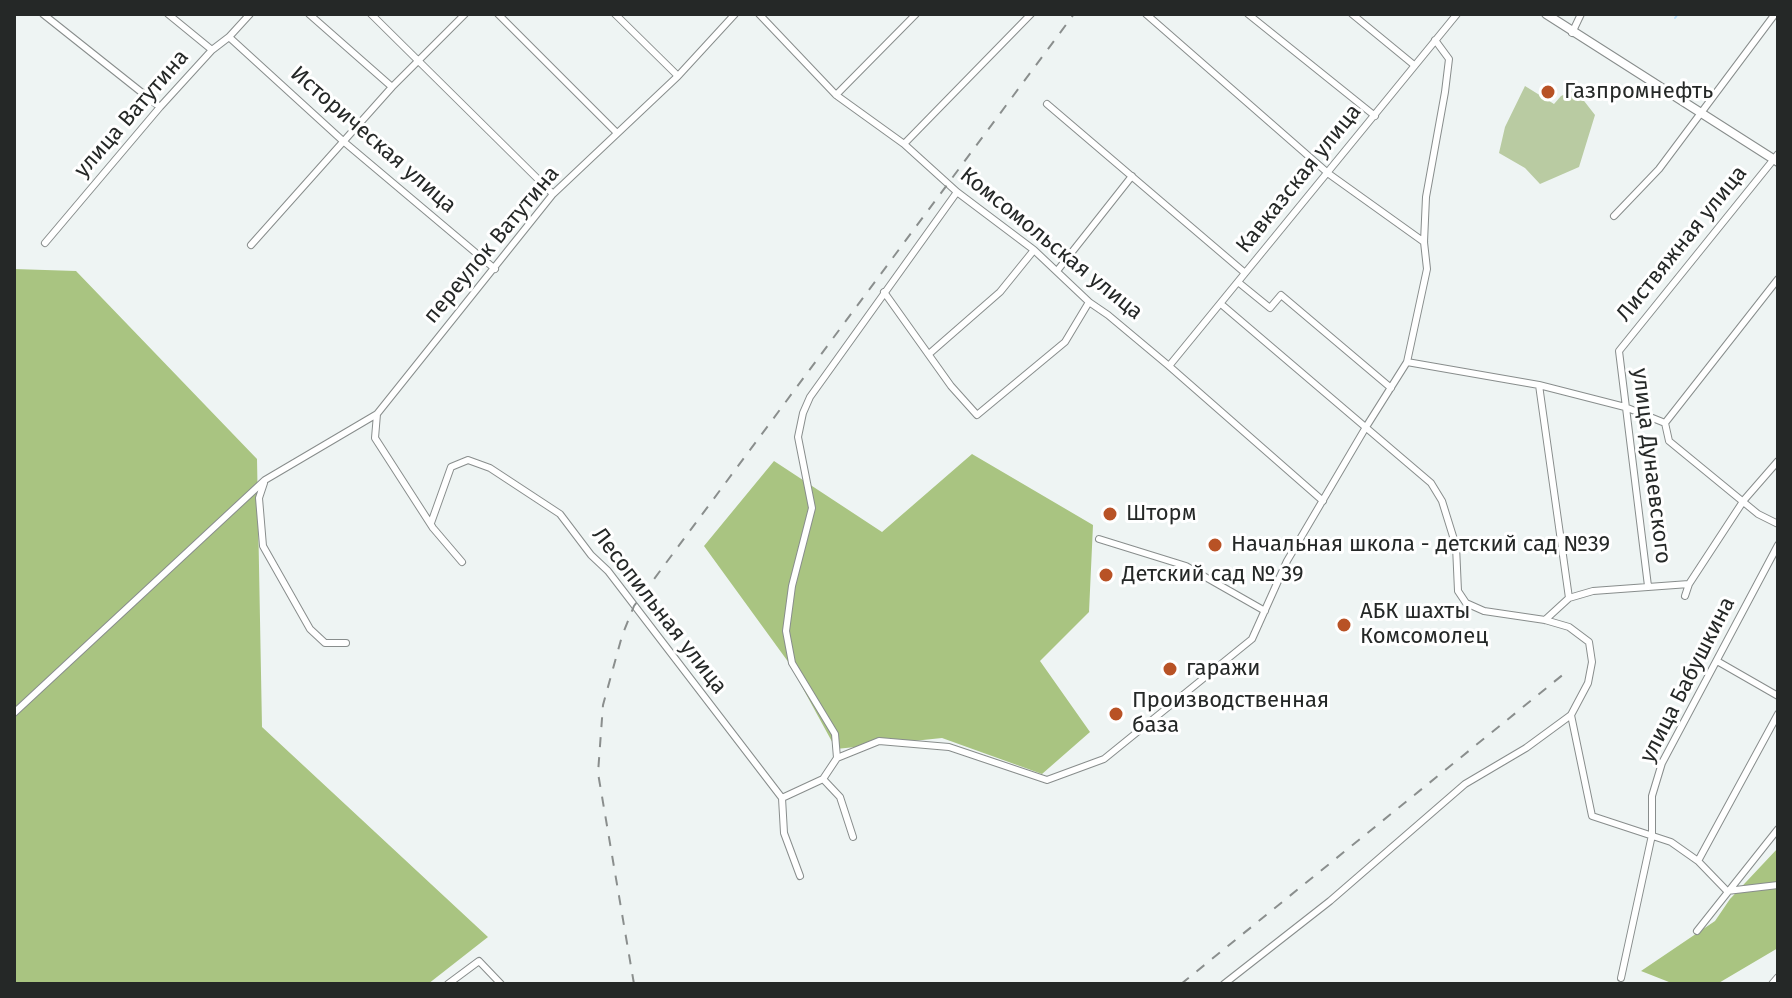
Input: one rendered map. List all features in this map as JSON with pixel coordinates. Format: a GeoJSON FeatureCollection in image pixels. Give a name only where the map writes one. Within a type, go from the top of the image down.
{"type":"FeatureCollection","features":[{"type":"Feature","properties":{"kind":"street"},"geometry":{"type":"LineString","coordinates":[[43,14],[160,107]]}},
{"type":"Feature","properties":{"kind":"street"},"geometry":{"type":"LineString","coordinates":[[168,14],[212,50]]}},
{"type":"Feature","properties":{"kind":"street","name":"улица Ватутина"},"geometry":{"type":"LineString","coordinates":[[45,243],[160,107],[250,14]]}},
{"type":"Feature","properties":{"kind":"street"},"geometry":{"type":"LineString","coordinates":[[309,14],[392,87]]}},
{"type":"Feature","properties":{"kind":"street"},"geometry":{"type":"LineString","coordinates":[[371,14],[553,194]]}},
{"type":"Feature","properties":{"kind":"street"},"geometry":{"type":"LineString","coordinates":[[251,245],[392,87],[465,14]]}},
{"type":"Feature","properties":{"kind":"street"},"geometry":{"type":"LineString","coordinates":[[498,14],[617,133]]}},
{"type":"Feature","properties":{"kind":"street"},"geometry":{"type":"LineString","coordinates":[[615,14],[678,76]]}},
{"type":"Feature","properties":{"kind":"street","name":"переулок Ватутина"},"geometry":{"type":"LineString","coordinates":[[14,713],[265,480],[377,414],[553,194],[678,76],[735,14]]}},
{"type":"Feature","properties":{"kind":"street","name":"Комсомольская улица"},"geometry":{"type":"LineString","coordinates":[[759,14],[836,95],[904,144],[957,192],[1034,250],[1089,302],[1169,366],[1323,501]]}},
{"type":"Feature","properties":{"kind":"street"},"geometry":{"type":"LineString","coordinates":[[836,95],[916,14]]}},
{"type":"Feature","properties":{"kind":"street"},"geometry":{"type":"LineString","coordinates":[[904,144],[1031,14]]}},
{"type":"Feature","properties":{"kind":"street"},"geometry":{"type":"LineString","coordinates":[[1146,14],[1329,174],[1424,242]]}},
{"type":"Feature","properties":{"kind":"street"},"geometry":{"type":"LineString","coordinates":[[1248,14],[1375,116]]}},
{"type":"Feature","properties":{"kind":"street"},"geometry":{"type":"LineString","coordinates":[[1352,14],[1414,65]]}},
{"type":"Feature","properties":{"kind":"street","name":"Кавказская улица"},"geometry":{"type":"LineString","coordinates":[[1169,366],[1457,14]]}},
{"type":"Feature","properties":{"kind":"street"},"geometry":{"type":"LineString","coordinates":[[1546,14],[1776,159]]}},
{"type":"Feature","properties":{"kind":"street"},"geometry":{"type":"LineString","coordinates":[[1572,33],[1581,14]]}},
{"type":"Feature","properties":{"kind":"street"},"geometry":{"type":"LineString","coordinates":[[1614,216],[1659,169],[1775,14]]}},
{"type":"Feature","properties":{"kind":"street","name":"Историческая улица"},"geometry":{"type":"LineString","coordinates":[[229,37],[343,141],[495,269]]}},
{"type":"Feature","properties":{"kind":"street"},"geometry":{"type":"LineString","coordinates":[[800,876],[784,833],[782,798],[823,779],[837,758],[879,741],[949,747],[1047,780],[1104,759],[1252,639],[1287,561],[1407,362],[1427,269],[1424,242],[1426,197],[1449,59],[1435,40]]}},
{"type":"Feature","properties":{"kind":"street"},"geometry":{"type":"LineString","coordinates":[[1047,104],[1245,273]]}},
{"type":"Feature","properties":{"kind":"street","name":"Листвяжная улица"},"geometry":{"type":"LineString","coordinates":[[1619,351],[1776,159]]}},
{"type":"Feature","properties":{"kind":"street"},"geometry":{"type":"LineString","coordinates":[[1057,271],[1132,176]]}},
{"type":"Feature","properties":{"kind":"street"},"geometry":{"type":"LineString","coordinates":[[837,758],[835,734],[792,663],[786,631],[792,586],[812,508],[798,437],[803,413],[810,397],[957,192]]}},
{"type":"Feature","properties":{"kind":"street"},"geometry":{"type":"LineString","coordinates":[[929,354],[1000,292],[1034,250]]}},
{"type":"Feature","properties":{"kind":"street"},"geometry":{"type":"LineString","coordinates":[[1665,423],[1778,279]]}},
{"type":"Feature","properties":{"kind":"street"},"geometry":{"type":"LineString","coordinates":[[1238,282],[1270,308],[1281,295],[1391,388]]}},
{"type":"Feature","properties":{"kind":"street"},"geometry":{"type":"LineString","coordinates":[[884,292],[951,386],[977,415],[1065,342],[1089,302]]}},
{"type":"Feature","properties":{"kind":"street"},"geometry":{"type":"LineString","coordinates":[[1221,304],[1431,483],[1442,501],[1456,546],[1458,591],[1466,603],[1484,611],[1545,620],[1569,627],[1589,642],[1592,662],[1588,683],[1571,715],[1526,748],[1465,784],[1330,901],[1224,984]]}},
{"type":"Feature","properties":{"kind":"street","name":"улица Дунаевского"},"geometry":{"type":"LineString","coordinates":[[1619,351],[1648,586]]}},
{"type":"Feature","properties":{"kind":"street"},"geometry":{"type":"LineString","coordinates":[[1407,362],[1539,385],[1625,407],[1665,423]]}},
{"type":"Feature","properties":{"kind":"street"},"geometry":{"type":"LineString","coordinates":[[1539,385],[1569,598]]}},
{"type":"Feature","properties":{"kind":"street"},"geometry":{"type":"LineString","coordinates":[[377,414],[375,438],[431,523],[462,562]]}},
{"type":"Feature","properties":{"kind":"street"},"geometry":{"type":"LineString","coordinates":[[1665,423],[1669,441],[1758,514],[1778,524]]}},
{"type":"Feature","properties":{"kind":"street","name":"Лесопильная улица"},"geometry":{"type":"LineString","coordinates":[[431,523],[451,467],[468,460],[490,468],[560,514],[591,555],[608,571],[782,798]]}},
{"type":"Feature","properties":{"kind":"street"},"geometry":{"type":"LineString","coordinates":[[1685,596],[1689,584],[1744,500],[1778,461]]}},
{"type":"Feature","properties":{"kind":"street"},"geometry":{"type":"LineString","coordinates":[[265,480],[259,498],[263,546],[310,629],[325,643],[346,643]]}},
{"type":"Feature","properties":{"kind":"street"},"geometry":{"type":"LineString","coordinates":[[1099,539],[1186,566],[1265,611]]}},
{"type":"Feature","properties":{"kind":"street","name":"улица Бабушкина"},"geometry":{"type":"LineString","coordinates":[[1621,978],[1652,835],[1652,796],[1662,763],[1778,545]]}},
{"type":"Feature","properties":{"kind":"street"},"geometry":{"type":"LineString","coordinates":[[1545,620],[1569,598],[1593,591],[1689,584]]}},
{"type":"Feature","properties":{"kind":"street"},"geometry":{"type":"LineString","coordinates":[[1717,661],[1778,696]]}},
{"type":"Feature","properties":{"kind":"street"},"geometry":{"type":"LineString","coordinates":[[1698,861],[1778,714]]}},
{"type":"Feature","properties":{"kind":"street"},"geometry":{"type":"LineString","coordinates":[[1571,715],[1592,816],[1671,842],[1698,861],[1727,891]]}},
{"type":"Feature","properties":{"kind":"street"},"geometry":{"type":"LineString","coordinates":[[823,779],[840,797],[853,837]]}},
{"type":"Feature","properties":{"kind":"street"},"geometry":{"type":"LineString","coordinates":[[1697,931],[1778,829]]}},
{"type":"Feature","properties":{"kind":"street"},"geometry":{"type":"LineString","coordinates":[[1727,891],[1778,885]]}},
{"type":"Feature","properties":{"kind":"street"},"geometry":{"type":"LineString","coordinates":[[448,984],[479,961],[501,984]]}},
{"type":"Feature","properties":{"kind":"street"},"geometry":{"type":"LineString","coordinates":[[1772,984],[1778,977]]}},
{"type":"Feature","properties":{"kind":"green space"},"geometry":{"type":"Polygon","coordinates":[[[1525,86],[1554,104],[1572,91],[1595,115],[1579,167],[1540,184],[1525,168],[1499,153],[1505,127],[1525,86]]]}},
{"type":"Feature","properties":{"kind":"green space"},"geometry":{"type":"Polygon","coordinates":[[[14,269],[76,271],[257,459],[262,727],[488,937],[428,984],[14,984],[14,269]]]}},
{"type":"Feature","properties":{"kind":"green space"},"geometry":{"type":"Polygon","coordinates":[[[972,454],[1093,525],[1089,612],[1040,661],[1090,732],[1042,774],[942,738],[836,749],[789,663],[704,546],[774,461],[882,532],[972,454]]]}},
{"type":"Feature","properties":{"kind":"green space"},"geometry":{"type":"Polygon","coordinates":[[[1778,848],[1778,948],[1717,984],[1674,984],[1641,971],[1715,921],[1730,899],[1778,848]]]}},
{"type":"Feature","properties":{"kind":"waterway"},"geometry":{"type":"LineString","coordinates":[[1675,18],[1678,14]]}},
{"type":"Feature","properties":{"kind":"railway"},"geometry":{"type":"LineString","coordinates":[[634,984],[598,773],[603,705],[622,636],[634,606],[1074,14]]}},
{"type":"Feature","properties":{"kind":"railway"},"geometry":{"type":"LineString","coordinates":[[1181,984],[1565,673]]}},
{"type":"Feature","properties":{"kind":"place","name":"Газпромнефть"},"geometry":{"type":"Point","coordinates":[1548,92]}},
{"type":"Feature","properties":{"kind":"place","name":"Шторм"},"geometry":{"type":"Point","coordinates":[1110,514]}},
{"type":"Feature","properties":{"kind":"place","name":"Начальная школа - детский сад №39"},"geometry":{"type":"Point","coordinates":[1215,545]}},
{"type":"Feature","properties":{"kind":"place","name":"Детский сад № 39"},"geometry":{"type":"Point","coordinates":[1106,575]}},
{"type":"Feature","properties":{"kind":"place","name":"АБК шахты Комсомолец"},"geometry":{"type":"Point","coordinates":[1344,625]}},
{"type":"Feature","properties":{"kind":"place","name":"гаражи"},"geometry":{"type":"Point","coordinates":[1170,669]}},
{"type":"Feature","properties":{"kind":"place","name":"Производственная база"},"geometry":{"type":"Point","coordinates":[1116,714]}}]}
